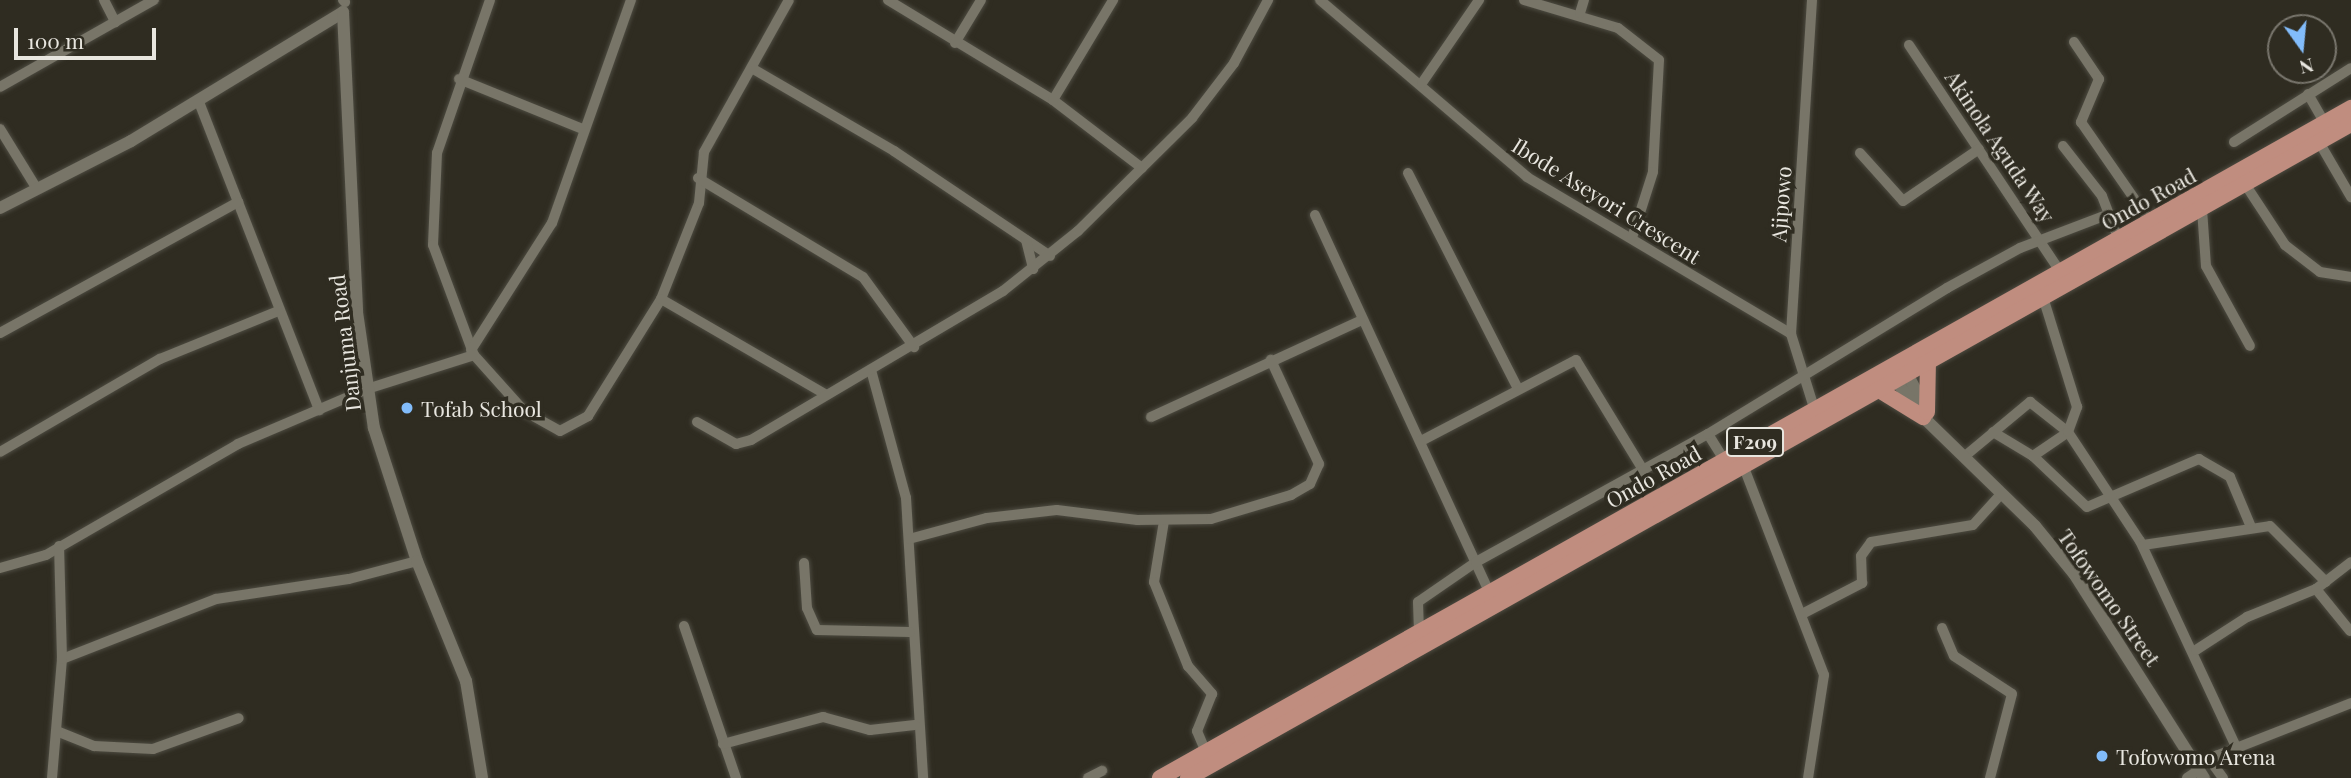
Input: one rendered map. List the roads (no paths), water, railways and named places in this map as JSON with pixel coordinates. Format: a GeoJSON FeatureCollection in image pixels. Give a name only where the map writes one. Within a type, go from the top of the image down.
{"type":"FeatureCollection","features":[{"type":"Feature","properties":{"kind":"main road","name":"Ondo Road"},"geometry":{"type":"LineString","coordinates":[[1188,778],[1419,631],[1814,408],[1897,371],[1928,361],[2043,297],[2153,227],[2351,108]]}},
{"type":"Feature","properties":{"kind":"main road","name":"Ondo Road"},"geometry":{"type":"LineString","coordinates":[[1160,778],[1206,752],[1310,701],[1879,390],[1897,371],[2118,238],[2202,209],[2351,124]]}},
{"type":"Feature","properties":{"kind":"main road"},"geometry":{"type":"LineString","coordinates":[[1879,390],[1927,418],[1928,361]]}},
{"type":"Feature","properties":{"kind":"street"},"geometry":{"type":"LineString","coordinates":[[104,0],[115,22]]}},
{"type":"Feature","properties":{"kind":"street"},"geometry":{"type":"LineString","coordinates":[[0,87],[154,0]]}},
{"type":"Feature","properties":{"kind":"street"},"geometry":{"type":"LineString","coordinates":[[490,0],[459,79],[430,204],[433,245],[472,353],[524,411],[560,431],[589,416],[662,299],[699,203],[698,178],[704,152],[755,70],[789,0]]}},
{"type":"Feature","properties":{"kind":"street"},"geometry":{"type":"LineString","coordinates":[[0,568],[59,545],[210,458],[367,389],[472,353],[552,223],[583,129],[631,0]]}},
{"type":"Feature","properties":{"kind":"street"},"geometry":{"type":"LineString","coordinates":[[888,0],[1053,100],[1142,168]]}},
{"type":"Feature","properties":{"kind":"street"},"geometry":{"type":"LineString","coordinates":[[955,43],[981,0]]}},
{"type":"Feature","properties":{"kind":"street"},"geometry":{"type":"LineString","coordinates":[[1053,100],[1114,0]]}},
{"type":"Feature","properties":{"kind":"street"},"geometry":{"type":"LineString","coordinates":[[697,422],[742,443],[825,394],[914,347],[1050,256],[1142,168],[1213,93],[1268,0]]}},
{"type":"Feature","properties":{"kind":"street","name":"Ibode Aseyori Crescent"},"geometry":{"type":"LineString","coordinates":[[1320,0],[1422,83],[1520,172],[1791,334]]}},
{"type":"Feature","properties":{"kind":"street"},"geometry":{"type":"LineString","coordinates":[[1422,83],[1479,0]]}},
{"type":"Feature","properties":{"kind":"street"},"geometry":{"type":"LineString","coordinates":[[1524,0],[1552,12],[1580,13],[1618,28],[1659,60],[1653,172],[1632,238]]}},
{"type":"Feature","properties":{"kind":"street"},"geometry":{"type":"LineString","coordinates":[[1580,13],[1584,0]]}},
{"type":"Feature","properties":{"kind":"street","name":"Ajipowo"},"geometry":{"type":"LineString","coordinates":[[1812,0],[1791,334],[1814,408]]}},
{"type":"Feature","properties":{"kind":"street"},"geometry":{"type":"LineString","coordinates":[[0,208],[198,102],[344,3]]}},
{"type":"Feature","properties":{"kind":"street","name":"Danjuma Road"},"geometry":{"type":"LineString","coordinates":[[344,3],[351,224],[367,389],[384,466],[417,561],[466,681],[482,778]]}},
{"type":"Feature","properties":{"kind":"street"},"geometry":{"type":"LineString","coordinates":[[2074,41],[2099,79],[2081,122],[2153,227]]}},
{"type":"Feature","properties":{"kind":"street","name":"Akinola Aguda Way"},"geometry":{"type":"LineString","coordinates":[[1909,45],[2060,271]]}},
{"type":"Feature","properties":{"kind":"street"},"geometry":{"type":"LineString","coordinates":[[2234,142],[2351,68]]}},
{"type":"Feature","properties":{"kind":"street"},"geometry":{"type":"LineString","coordinates":[[755,70],[894,151],[1050,256]]}},
{"type":"Feature","properties":{"kind":"street"},"geometry":{"type":"LineString","coordinates":[[459,79],[583,129]]}},
{"type":"Feature","properties":{"kind":"street"},"geometry":{"type":"LineString","coordinates":[[2308,94],[2325,123]]}},
{"type":"Feature","properties":{"kind":"street"},"geometry":{"type":"LineString","coordinates":[[198,102],[319,410]]}},
{"type":"Feature","properties":{"kind":"street"},"geometry":{"type":"LineString","coordinates":[[0,129],[37,189]]}},
{"type":"Feature","properties":{"kind":"street"},"geometry":{"type":"LineString","coordinates":[[2319,142],[2351,197]]}},
{"type":"Feature","properties":{"kind":"street"},"geometry":{"type":"LineString","coordinates":[[2063,146],[2087,172],[2118,238]]}},
{"type":"Feature","properties":{"kind":"street"},"geometry":{"type":"LineString","coordinates":[[1860,153],[1903,201],[1979,149]]}},
{"type":"Feature","properties":{"kind":"street"},"geometry":{"type":"LineString","coordinates":[[1408,173],[1517,387]]}},
{"type":"Feature","properties":{"kind":"street"},"geometry":{"type":"LineString","coordinates":[[698,178],[863,277],[914,347]]}},
{"type":"Feature","properties":{"kind":"street"},"geometry":{"type":"LineString","coordinates":[[2245,184],[2285,245],[2320,272],[2351,277]]}},
{"type":"Feature","properties":{"kind":"street"},"geometry":{"type":"LineString","coordinates":[[0,333],[238,202]]}},
{"type":"Feature","properties":{"kind":"street"},"geometry":{"type":"LineString","coordinates":[[2202,209],[2206,266],[2250,346]]}},
{"type":"Feature","properties":{"kind":"street"},"geometry":{"type":"LineString","coordinates":[[1419,631],[1418,602],[1476,562],[1642,468],[1708,434],[1804,375],[2041,239],[2109,214]]}},
{"type":"Feature","properties":{"kind":"street"},"geometry":{"type":"LineString","coordinates":[[1315,215],[1489,592]]}},
{"type":"Feature","properties":{"kind":"street"},"geometry":{"type":"LineString","coordinates":[[1026,240],[1032,269]]}},
{"type":"Feature","properties":{"kind":"street"},"geometry":{"type":"LineString","coordinates":[[2034,456],[2068,432],[2075,394],[2043,297]]}},
{"type":"Feature","properties":{"kind":"street"},"geometry":{"type":"LineString","coordinates":[[662,299],[825,394]]}},
{"type":"Feature","properties":{"kind":"street"},"geometry":{"type":"LineString","coordinates":[[0,452],[160,359],[278,311]]}},
{"type":"Feature","properties":{"kind":"street"},"geometry":{"type":"LineString","coordinates":[[1151,417],[1362,320]]}},
{"type":"Feature","properties":{"kind":"street"},"geometry":{"type":"LineString","coordinates":[[909,538],[1032,511],[1164,521],[1260,509],[1317,474],[1316,450],[1271,360]]}},
{"type":"Feature","properties":{"kind":"street"},"geometry":{"type":"LineString","coordinates":[[1421,441],[1517,387],[1581,361],[1642,468]]}},
{"type":"Feature","properties":{"kind":"street"},"geometry":{"type":"LineString","coordinates":[[871,370],[901,474],[909,538],[915,725],[923,778]]}},
{"type":"Feature","properties":{"kind":"street","name":"Tofowomo Street"},"geometry":{"type":"LineString","coordinates":[[1897,371],[1927,418],[2002,493],[2075,575],[2202,774]]}},
{"type":"Feature","properties":{"kind":"street"},"geometry":{"type":"LineString","coordinates":[[1965,456],[2034,402],[2068,432],[2116,497],[2143,545],[2196,650],[2236,747]]}},
{"type":"Feature","properties":{"kind":"street"},"geometry":{"type":"LineString","coordinates":[[1993,432],[2034,456],[2082,505],[2116,497],[2199,459],[2230,477],[2251,527]]}},
{"type":"Feature","properties":{"kind":"street"},"geometry":{"type":"LineString","coordinates":[[1708,434],[1724,460]]}},
{"type":"Feature","properties":{"kind":"street"},"geometry":{"type":"LineString","coordinates":[[1743,466],[1824,675],[1808,778]]}},
{"type":"Feature","properties":{"kind":"street"},"geometry":{"type":"LineString","coordinates":[[1802,614],[1862,583],[1861,556],[1871,542],[1973,525],[2002,493]]}},
{"type":"Feature","properties":{"kind":"street"},"geometry":{"type":"LineString","coordinates":[[1164,521],[1156,591],[1188,666],[1212,694],[1198,731],[1206,752]]}},
{"type":"Feature","properties":{"kind":"street"},"geometry":{"type":"LineString","coordinates":[[2143,545],[2251,527],[2275,528],[2326,582]]}},
{"type":"Feature","properties":{"kind":"street"},"geometry":{"type":"LineString","coordinates":[[52,778],[60,732],[62,659],[59,545]]}},
{"type":"Feature","properties":{"kind":"street"},"geometry":{"type":"LineString","coordinates":[[62,659],[216,599],[349,579],[417,561]]}},
{"type":"Feature","properties":{"kind":"street"},"geometry":{"type":"LineString","coordinates":[[2196,650],[2247,617],[2316,589],[2351,562]]}},
{"type":"Feature","properties":{"kind":"street"},"geometry":{"type":"LineString","coordinates":[[804,563],[807,608],[817,631],[910,632]]}},
{"type":"Feature","properties":{"kind":"street"},"geometry":{"type":"LineString","coordinates":[[2316,589],[2350,631]]}},
{"type":"Feature","properties":{"kind":"street"},"geometry":{"type":"LineString","coordinates":[[684,626],[736,778]]}},
{"type":"Feature","properties":{"kind":"street"},"geometry":{"type":"LineString","coordinates":[[1942,628],[1954,656],[2012,694],[1990,778]]}},
{"type":"Feature","properties":{"kind":"street"},"geometry":{"type":"LineString","coordinates":[[2223,778],[2214,761],[2236,747],[2351,703]]}},
{"type":"Feature","properties":{"kind":"street"},"geometry":{"type":"LineString","coordinates":[[723,744],[823,717],[870,730],[915,725]]}},
{"type":"Feature","properties":{"kind":"street"},"geometry":{"type":"LineString","coordinates":[[60,732],[94,746],[153,749],[239,718]]}},
{"type":"Feature","properties":{"kind":"street"},"geometry":{"type":"LineString","coordinates":[[1088,778],[1102,771]]}},
{"type":"Feature","properties":{"kind":"street"},"geometry":{"type":"LineString","coordinates":[[2187,778],[2202,774]]}},
{"type":"Feature","properties":{"kind":"place","name":"Tofab School"},"geometry":{"type":"Point","coordinates":[407,408]}},
{"type":"Feature","properties":{"kind":"place","name":"Tofowomo Arena"},"geometry":{"type":"Point","coordinates":[2102,756]}}]}
